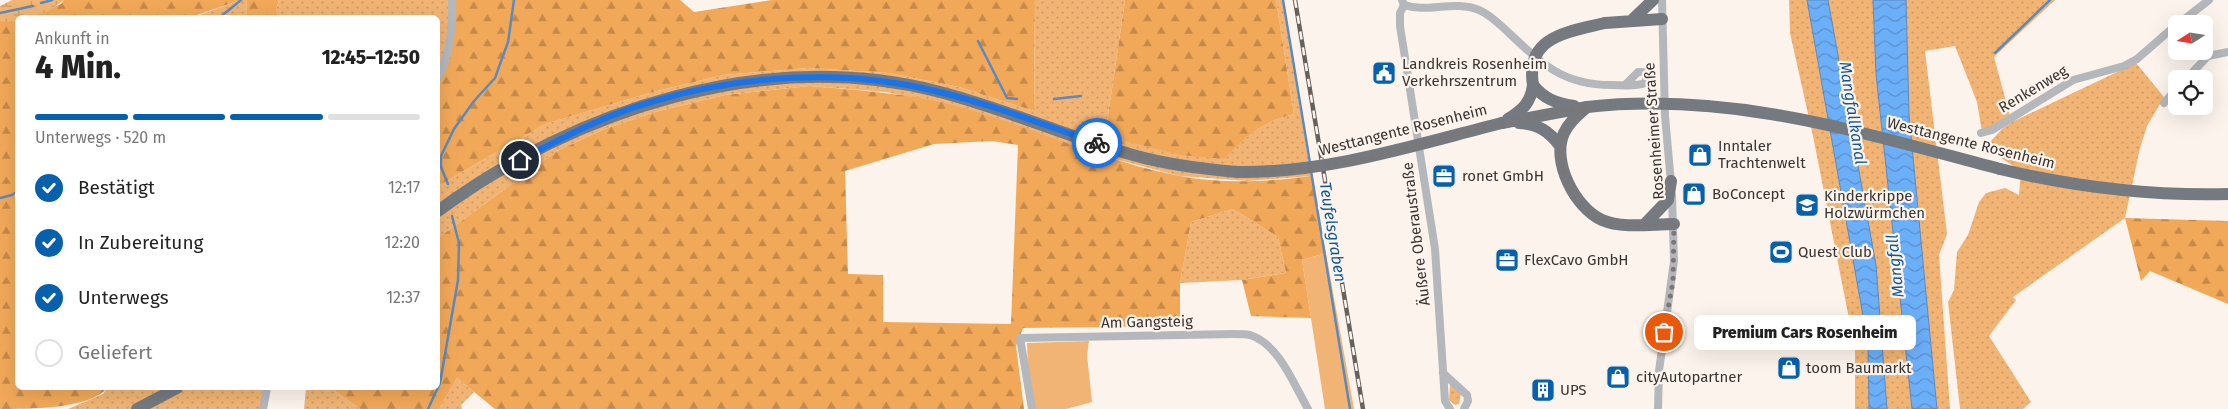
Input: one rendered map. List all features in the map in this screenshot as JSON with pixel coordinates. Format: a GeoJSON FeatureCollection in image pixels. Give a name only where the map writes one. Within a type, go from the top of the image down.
{"type":"FeatureCollection","features":[{"type":"Feature","properties":{"kind":"highway"},"geometry":{"type":"LineString","coordinates":[[1631,20],[1653,0]]}},
{"type":"Feature","properties":{"kind":"highway"},"geometry":{"type":"LineString","coordinates":[[1502,123],[1526,106],[1530,100],[1533,85],[1532,60],[1535,54],[1547,42],[1567,33],[1604,23],[1662,19]]}},
{"type":"Feature","properties":{"kind":"highway","name":"Westtangente Rosenheim"},"geometry":{"type":"LineString","coordinates":[[440,210],[505,167],[562,138],[651,102],[721,86],[803,78],[884,81],[936,91],[1006,111],[1133,155],[1178,166],[1238,172],[1299,170],[1346,163],[1502,123],[1587,107],[1656,103],[1708,104],[1810,120],[2000,169],[2100,188],[2182,195],[2228,194]]}},
{"type":"Feature","properties":{"kind":"highway"},"geometry":{"type":"LineString","coordinates":[[1533,85],[1541,95],[1551,100],[1587,107]]}},
{"type":"Feature","properties":{"kind":"highway"},"geometry":{"type":"LineString","coordinates":[[1560,146],[1568,125],[1587,107]]}},
{"type":"Feature","properties":{"kind":"highway"},"geometry":{"type":"LineString","coordinates":[[1502,123],[1534,124],[1553,136],[1560,146],[1566,179],[1575,197],[1591,214],[1616,224],[1674,224]]}},
{"type":"Feature","properties":{"kind":"highway"},"geometry":{"type":"LineString","coordinates":[[1645,224],[1668,200],[1671,181]]}},
{"type":"Feature","properties":{"kind":"highway"},"geometry":{"type":"LineString","coordinates":[[137,409],[172,390]]}},
{"type":"Feature","properties":{"kind":"street"},"geometry":{"type":"LineString","coordinates":[[440,72],[449,47],[452,30],[452,0]]}},
{"type":"Feature","properties":{"kind":"street","name":"Rosenheimer Straße"},"geometry":{"type":"LineString","coordinates":[[1658,409],[1659,371],[1673,281],[1674,224],[1665,116],[1662,0]]}},
{"type":"Feature","properties":{"kind":"street","name":"Renkenweg"},"geometry":{"type":"LineString","coordinates":[[2190,15],[2209,0]]}},
{"type":"Feature","properties":{"kind":"street"},"geometry":{"type":"LineString","coordinates":[[1403,3],[1411,8],[1457,5],[1479,10],[1495,20],[1554,72],[1586,82],[1626,84]]}},
{"type":"Feature","properties":{"kind":"street","name":"Äußere Oberaustraße"},"geometry":{"type":"LineString","coordinates":[[1403,3],[1400,14],[1400,26],[1432,232],[1445,401],[1450,409]]}},
{"type":"Feature","properties":{"kind":"street","name":"Renkenweg"},"geometry":{"type":"LineString","coordinates":[[1980,133],[1992,130],[2073,80],[2124,66],[2137,59],[2168,33]]}},
{"type":"Feature","properties":{"kind":"street"},"geometry":{"type":"LineString","coordinates":[[2195,70],[2208,56],[2228,52]]}},
{"type":"Feature","properties":{"kind":"street"},"geometry":{"type":"LineString","coordinates":[[2164,103],[2168,98]]}},
{"type":"Feature","properties":{"kind":"street","name":"Am Gangsteig"},"geometry":{"type":"LineString","coordinates":[[1032,409],[1020,338],[1234,334],[1250,335],[1276,355],[1308,409]]}},
{"type":"Feature","properties":{"kind":"street"},"geometry":{"type":"LineString","coordinates":[[1443,373],[1467,395],[1468,401],[1464,409]]}},
{"type":"Feature","properties":{"kind":"street"},"geometry":{"type":"LineString","coordinates":[[263,409],[267,390]]}},
{"type":"Feature","properties":{"kind":"green space"},"geometry":{"type":"Polygon","coordinates":[[[12,0],[64,0],[49,11],[37,15],[15,15],[15,20],[6,22],[0,21],[0,6],[12,0]]]}},
{"type":"Feature","properties":{"kind":"green space"},"geometry":{"type":"Polygon","coordinates":[[[64,0],[241,0],[197,15],[35,15],[61,4],[64,0]]]}},
{"type":"Feature","properties":{"kind":"green space"},"geometry":{"type":"Polygon","coordinates":[[[241,0],[247,0],[246,15],[199,15],[241,0]]]}},
{"type":"Feature","properties":{"kind":"green space"},"geometry":{"type":"Polygon","coordinates":[[[247,0],[279,0],[276,10],[277,15],[246,15],[247,0]]]}},
{"type":"Feature","properties":{"kind":"green space"},"geometry":{"type":"Polygon","coordinates":[[[279,0],[452,0],[454,15],[440,73],[440,15],[277,15],[279,0]]]}},
{"type":"Feature","properties":{"kind":"green space"},"geometry":{"type":"Polygon","coordinates":[[[452,0],[680,0],[694,12],[772,0],[1035,0],[1034,111],[959,87],[889,73],[808,68],[723,75],[653,92],[545,124],[440,185],[440,77],[445,66],[452,0]]]}},
{"type":"Feature","properties":{"kind":"green space"},"geometry":{"type":"Polygon","coordinates":[[[1035,0],[1125,0],[1105,136],[1223,159],[1256,130],[1272,121],[1294,114],[1276,0],[1282,0],[1311,176],[1248,181],[1180,176],[1103,156],[950,105],[886,92],[810,86],[725,95],[655,112],[602,130],[557,151],[440,237],[440,185],[545,124],[653,92],[723,75],[808,68],[889,73],[959,87],[1034,111],[1035,0]]]}},
{"type":"Feature","properties":{"kind":"green space"},"geometry":{"type":"Polygon","coordinates":[[[1125,0],[1276,0],[1294,114],[1272,121],[1256,130],[1224,159],[1181,155],[1105,136],[1125,0]]]}},
{"type":"Feature","properties":{"kind":"green space"},"geometry":{"type":"Polygon","coordinates":[[[1789,0],[2055,0],[1994,57],[2010,116],[1982,132],[1977,102],[1955,46],[1925,51],[1947,234],[1939,255],[1950,409],[1855,409],[1855,349],[1813,136],[1790,33],[1789,0]]]}},
{"type":"Feature","properties":{"kind":"green space"},"geometry":{"type":"Polygon","coordinates":[[[15,20],[15,390],[105,390],[99,395],[73,404],[42,408],[0,409],[0,21],[15,20]]]}},
{"type":"Feature","properties":{"kind":"green space"},"geometry":{"type":"Polygon","coordinates":[[[2136,63],[2164,97],[2147,126],[2140,148],[2125,218],[2013,297],[2016,300],[1989,336],[2031,402],[2023,409],[1960,409],[1948,302],[1954,290],[1957,252],[1968,235],[1979,202],[1986,193],[2005,188],[2019,195],[2021,171],[1992,152],[1991,141],[2002,129],[2012,122],[2136,63]]]}},
{"type":"Feature","properties":{"kind":"green space"},"geometry":{"type":"Polygon","coordinates":[[[810,86],[863,91],[949,104],[978,112],[1092,152],[1180,176],[1196,179],[1246,181],[1279,180],[1311,176],[1326,253],[1302,260],[1311,318],[1251,316],[1242,280],[1286,273],[1278,237],[1233,209],[1191,222],[1180,283],[1180,326],[1023,328],[1016,346],[1024,409],[495,409],[457,378],[439,409],[360,409],[334,390],[440,390],[440,237],[557,151],[602,130],[655,112],[725,95],[810,86]],[[992,141],[934,144],[845,171],[848,274],[883,275],[883,322],[1011,324],[1018,145],[992,141]]]}},
{"type":"Feature","properties":{"kind":"green space"},"geometry":{"type":"Polygon","coordinates":[[[1233,209],[1278,237],[1286,273],[1242,280],[1180,283],[1191,222],[1233,209]]]}},
{"type":"Feature","properties":{"kind":"green space"},"geometry":{"type":"Polygon","coordinates":[[[2125,218],[2228,221],[2228,304],[2150,271],[2141,281],[2125,218]]]}},
{"type":"Feature","properties":{"kind":"green space"},"geometry":{"type":"Polygon","coordinates":[[[1326,253],[1354,409],[1325,409],[1302,260],[1326,253]]]}},
{"type":"Feature","properties":{"kind":"green space"},"geometry":{"type":"Polygon","coordinates":[[[1089,341],[1087,355],[1092,402],[1066,409],[1035,409],[1028,367],[1027,343],[1089,341]]]}},
{"type":"Feature","properties":{"kind":"green space"},"geometry":{"type":"Polygon","coordinates":[[[457,378],[474,392],[461,405],[462,409],[439,409],[457,378]]]}},
{"type":"Feature","properties":{"kind":"green space"},"geometry":{"type":"Polygon","coordinates":[[[1450,384],[1461,394],[1459,404],[1455,405],[1449,400],[1450,384]]]}},
{"type":"Feature","properties":{"kind":"green space"},"geometry":{"type":"Polygon","coordinates":[[[106,390],[263,390],[260,409],[68,409],[103,394],[106,390]]]}},
{"type":"Feature","properties":{"kind":"green space"},"geometry":{"type":"Polygon","coordinates":[[[306,390],[334,390],[360,409],[304,409],[306,390]]]}},
{"type":"Feature","properties":{"kind":"water"},"geometry":{"type":"Polygon","coordinates":[[[1807,0],[1828,0],[1876,265],[1887,409],[1869,409],[1868,344],[1807,0]]]}},
{"type":"Feature","properties":{"kind":"water"},"geometry":{"type":"Polygon","coordinates":[[[1873,0],[1906,0],[1909,115],[1937,409],[1912,409],[1876,74],[1873,0]]]}},
{"type":"Feature","properties":{"kind":"waterway"},"geometry":{"type":"LineString","coordinates":[[41,3],[52,0]]}},
{"type":"Feature","properties":{"kind":"waterway"},"geometry":{"type":"LineString","coordinates":[[223,15],[241,0]]}},
{"type":"Feature","properties":{"kind":"waterway"},"geometry":{"type":"LineString","coordinates":[[448,184],[441,167],[441,156],[454,129],[474,101],[495,78],[508,42],[514,0]]}},
{"type":"Feature","properties":{"kind":"waterway","name":"Teufelsgraben"},"geometry":{"type":"LineString","coordinates":[[1283,0],[1310,163]]}},
{"type":"Feature","properties":{"kind":"waterway"},"geometry":{"type":"LineString","coordinates":[[1995,53],[2050,0]]}},
{"type":"Feature","properties":{"kind":"waterway"},"geometry":{"type":"LineString","coordinates":[[0,13],[33,6]]}},
{"type":"Feature","properties":{"kind":"waterway"},"geometry":{"type":"LineString","coordinates":[[978,41],[1007,98],[1017,99]]}},
{"type":"Feature","properties":{"kind":"waterway"},"geometry":{"type":"LineString","coordinates":[[1054,99],[1081,96]]}},
{"type":"Feature","properties":{"kind":"waterway","name":"Teufelsgraben"},"geometry":{"type":"LineString","coordinates":[[1311,171],[1350,409]]}},
{"type":"Feature","properties":{"kind":"waterway"},"geometry":{"type":"LineString","coordinates":[[0,198],[15,193]]}},
{"type":"Feature","properties":{"kind":"waterway"},"geometry":{"type":"LineString","coordinates":[[440,383],[458,280],[459,243],[452,216]]}},
{"type":"Feature","properties":{"kind":"waterway"},"geometry":{"type":"LineString","coordinates":[[428,409],[437,390]]}},
{"type":"Feature","properties":{"kind":"railway"},"geometry":{"type":"LineString","coordinates":[[1295,0],[1363,409]]}},
{"type":"Feature","properties":{"kind":"way so far"},"geometry":{"type":"LineString","coordinates":[[1097,143],[1133,155],[1178,166],[1238,172],[1279,172],[1320,167],[1388,154],[1538,114],[1587,107],[1568,125],[1560,146],[1566,179],[1575,197],[1591,214],[1616,224],[1674,224],[1673,281],[1664,332]]}},
{"type":"Feature","properties":{"kind":"place","name":"Landkreis Rosenheim Verkehrszentrum"},"geometry":{"type":"Point","coordinates":[1384,73]}},
{"type":"Feature","properties":{"kind":"place","name":"Inntaler Trachtenwelt"},"geometry":{"type":"Point","coordinates":[1700,155]}},
{"type":"Feature","properties":{"kind":"place","name":"ronet GmbH"},"geometry":{"type":"Point","coordinates":[1444,176]}},
{"type":"Feature","properties":{"kind":"place","name":"BoConcept"},"geometry":{"type":"Point","coordinates":[1694,194]}},
{"type":"Feature","properties":{"kind":"place","name":"Kinderkrippe Holzwürmchen"},"geometry":{"type":"Point","coordinates":[1807,205]}},
{"type":"Feature","properties":{"kind":"place","name":"Quest Club"},"geometry":{"type":"Point","coordinates":[1781,252]}},
{"type":"Feature","properties":{"kind":"place","name":"FlexCavo GmbH"},"geometry":{"type":"Point","coordinates":[1507,260]}},
{"type":"Feature","properties":{"kind":"place","name":"Premium Cars Rosenheim"},"geometry":{"type":"Point","coordinates":[1664,332]}},
{"type":"Feature","properties":{"kind":"place","name":"toom Baumarkt"},"geometry":{"type":"Point","coordinates":[1789,368]}},
{"type":"Feature","properties":{"kind":"place","name":"cityAutopartner"},"geometry":{"type":"Point","coordinates":[1618,377]}},
{"type":"Feature","properties":{"kind":"place","name":"UPS"},"geometry":{"type":"Point","coordinates":[1543,390]}},
{"type":"Feature","properties":{"kind":"route"},"geometry":{"type":"LineString","coordinates":[[520,160],[578,129],[651,102],[721,86],[821,77],[884,81],[936,91],[1006,111],[1097,143]]}},
{"type":"Feature","properties":{"kind":"water label","name":"Mangfallkanal"},"geometry":{"type":"Point","coordinates":[1853,113]}},
{"type":"Feature","properties":{"kind":"water label","name":"Mangfall"},"geometry":{"type":"Point","coordinates":[1895,266]}}]}
